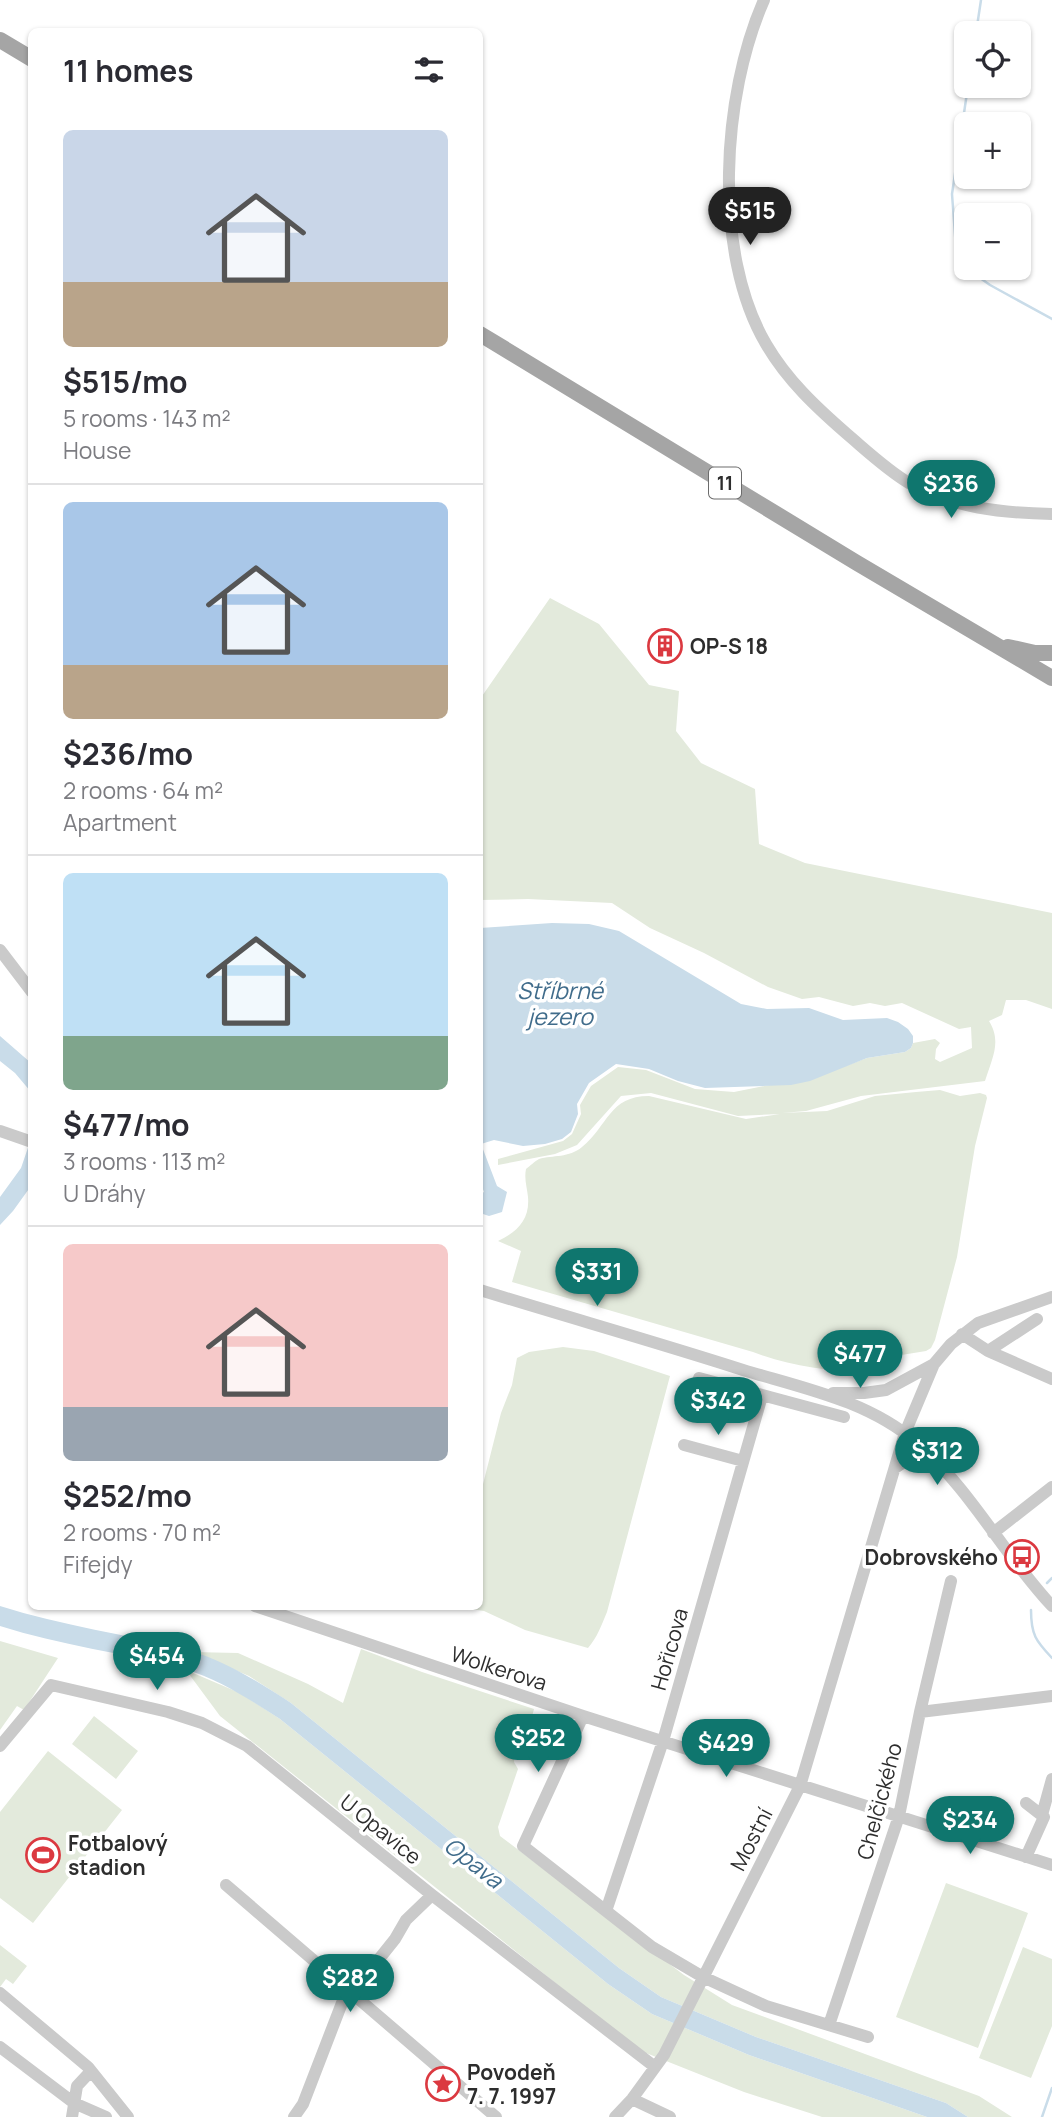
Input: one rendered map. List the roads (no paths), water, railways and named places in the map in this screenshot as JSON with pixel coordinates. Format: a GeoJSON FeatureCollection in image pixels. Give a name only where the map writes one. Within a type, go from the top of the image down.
{"type":"FeatureCollection","features":[{"type":"Feature","properties":{"kind":"main road"},"geometry":{"type":"LineString","coordinates":[[0,40],[28,57]]}},
{"type":"Feature","properties":{"kind":"main road","name":"11"},"geometry":{"type":"LineString","coordinates":[[483,336],[971,632],[1052,678]]}},
{"type":"Feature","properties":{"kind":"main road"},"geometry":{"type":"LineString","coordinates":[[971,632],[1008,648],[1052,653]]}},
{"type":"Feature","properties":{"kind":"street"},"geometry":{"type":"LineString","coordinates":[[764,0],[750,36],[738,86],[729,170],[738,276],[765,341],[791,380],[807,398],[907,482],[959,505],[1006,512],[1052,514]]}},
{"type":"Feature","properties":{"kind":"street"},"geometry":{"type":"LineString","coordinates":[[0,950],[28,987]]}},
{"type":"Feature","properties":{"kind":"street"},"geometry":{"type":"LineString","coordinates":[[0,1131],[28,1141]]}},
{"type":"Feature","properties":{"kind":"street"},"geometry":{"type":"LineString","coordinates":[[483,1291],[820,1393],[878,1416],[905,1433],[934,1458],[1052,1606]]}},
{"type":"Feature","properties":{"kind":"street"},"geometry":{"type":"LineString","coordinates":[[820,1393],[886,1390],[934,1364],[962,1334],[978,1323],[1052,1297]]}},
{"type":"Feature","properties":{"kind":"street"},"geometry":{"type":"LineString","coordinates":[[988,1351],[1037,1319]]}},
{"type":"Feature","properties":{"kind":"street"},"geometry":{"type":"LineString","coordinates":[[962,1334],[988,1351],[1052,1379]]}},
{"type":"Feature","properties":{"kind":"street","name":"Mostní"},"geometry":{"type":"LineString","coordinates":[[615,2117],[632,2099],[664,2055],[800,1786],[905,1433],[934,1364]]}},
{"type":"Feature","properties":{"kind":"street"},"geometry":{"type":"LineString","coordinates":[[699,1378],[844,1417]]}},
{"type":"Feature","properties":{"kind":"street","name":"Hořicova"},"geometry":{"type":"LineString","coordinates":[[606,1911],[663,1741],[762,1396]]}},
{"type":"Feature","properties":{"kind":"street"},"geometry":{"type":"LineString","coordinates":[[684,1445],[743,1461]]}},
{"type":"Feature","properties":{"kind":"street"},"geometry":{"type":"LineString","coordinates":[[894,1468],[910,1458],[934,1458]]}},
{"type":"Feature","properties":{"kind":"street"},"geometry":{"type":"LineString","coordinates":[[993,1533],[1052,1487]]}},
{"type":"Feature","properties":{"kind":"street","name":"Chelčického"},"geometry":{"type":"LineString","coordinates":[[829,2025],[899,1816],[951,1581]]}},
{"type":"Feature","properties":{"kind":"street","name":"Wolkerova"},"geometry":{"type":"LineString","coordinates":[[267,1610],[583,1716],[1052,1865]]}},
{"type":"Feature","properties":{"kind":"street","name":"U Opavice"},"geometry":{"type":"LineString","coordinates":[[0,1746],[51,1685],[168,1712],[202,1723],[247,1746],[432,1895],[655,2067]]}},
{"type":"Feature","properties":{"kind":"street"},"geometry":{"type":"LineString","coordinates":[[920,1712],[1052,1696]]}},
{"type":"Feature","properties":{"kind":"street"},"geometry":{"type":"LineString","coordinates":[[583,1716],[523,1846],[652,1947],[701,1981],[766,2007],[868,2037]]}},
{"type":"Feature","properties":{"kind":"street"},"geometry":{"type":"LineString","coordinates":[[1026,1857],[1044,1817],[1042,1815],[1052,1779]]}},
{"type":"Feature","properties":{"kind":"street"},"geometry":{"type":"LineString","coordinates":[[1026,1803],[1042,1815]]}},
{"type":"Feature","properties":{"kind":"street"},"geometry":{"type":"LineString","coordinates":[[226,1885],[496,2117]]}},
{"type":"Feature","properties":{"kind":"street"},"geometry":{"type":"LineString","coordinates":[[294,2117],[303,2104],[347,1990],[356,1977],[379,1959],[406,1920],[432,1895]]}},
{"type":"Feature","properties":{"kind":"street"},"geometry":{"type":"LineString","coordinates":[[0,1993],[91,2071],[128,2117]]}},
{"type":"Feature","properties":{"kind":"street"},"geometry":{"type":"LineString","coordinates":[[0,2047],[74,2103],[106,2117]]}},
{"type":"Feature","properties":{"kind":"street"},"geometry":{"type":"LineString","coordinates":[[72,2117],[77,2086],[91,2071]]}},
{"type":"Feature","properties":{"kind":"street"},"geometry":{"type":"LineString","coordinates":[[632,2099],[670,2117]]}},
{"type":"Feature","properties":{"kind":"water","name":"Stříbrné jezero"},"geometry":{"type":"Polygon","coordinates":[[[552,923],[589,924],[619,931],[741,1004],[767,1009],[809,1008],[843,1020],[887,1018],[908,1029],[913,1036],[913,1043],[905,1052],[867,1058],[810,1081],[791,1085],[705,1088],[649,1069],[616,1064],[589,1083],[577,1104],[578,1114],[571,1132],[562,1139],[523,1146],[494,1140],[483,1143],[483,928],[552,923]]]}},
{"type":"Feature","properties":{"kind":"water"},"geometry":{"type":"Polygon","coordinates":[[[0,1036],[28,1060],[28,1088],[15,1073],[0,1061],[0,1036]]]}},
{"type":"Feature","properties":{"kind":"water"},"geometry":{"type":"Polygon","coordinates":[[[28,1148],[28,1190],[0,1225],[0,1197],[21,1168],[28,1148]]]}},
{"type":"Feature","properties":{"kind":"water","name":"Stříbrné jezero"},"geometry":{"type":"Polygon","coordinates":[[[483,1149],[497,1186],[507,1192],[502,1212],[489,1216],[483,1214],[483,1149]]]}},
{"type":"Feature","properties":{"kind":"water","name":"Opava"},"geometry":{"type":"Polygon","coordinates":[[[0,1606],[190,1651],[242,1673],[291,1703],[619,1968],[661,1997],[756,2037],[946,2103],[968,2117],[927,2117],[749,2055],[652,2014],[608,1984],[280,1719],[222,1684],[197,1673],[0,1626],[0,1606]]]}},
{"type":"Feature","properties":{"kind":"waterway"},"geometry":{"type":"LineString","coordinates":[[978,21],[981,0]]}},
{"type":"Feature","properties":{"kind":"waterway"},"geometry":{"type":"LineString","coordinates":[[954,221],[952,194],[966,98]]}},
{"type":"Feature","properties":{"kind":"waterway"},"geometry":{"type":"LineString","coordinates":[[983,280],[1052,319]]}},
{"type":"Feature","properties":{"kind":"waterway"},"geometry":{"type":"LineString","coordinates":[[1047,1583],[1052,1578]]}},
{"type":"Feature","properties":{"kind":"waterway"},"geometry":{"type":"LineString","coordinates":[[1031,1610],[1036,1637],[1052,1658]]}},
{"type":"Feature","properties":{"kind":"waterway"},"geometry":{"type":"LineString","coordinates":[[1042,2117],[1052,2088]]}},
{"type":"Feature","properties":{"kind":"place","name":"OP-S 18"},"geometry":{"type":"Point","coordinates":[665,646]}},
{"type":"Feature","properties":{"kind":"place","name":"Dobrovského"},"geometry":{"type":"Point","coordinates":[1022,1557]}},
{"type":"Feature","properties":{"kind":"place","name":"Fotbalový stadion"},"geometry":{"type":"Point","coordinates":[43,1855]}},
{"type":"Feature","properties":{"kind":"place","name":"Povodeň 7. 7. 1997"},"geometry":{"type":"Point","coordinates":[443,2084]}}]}
